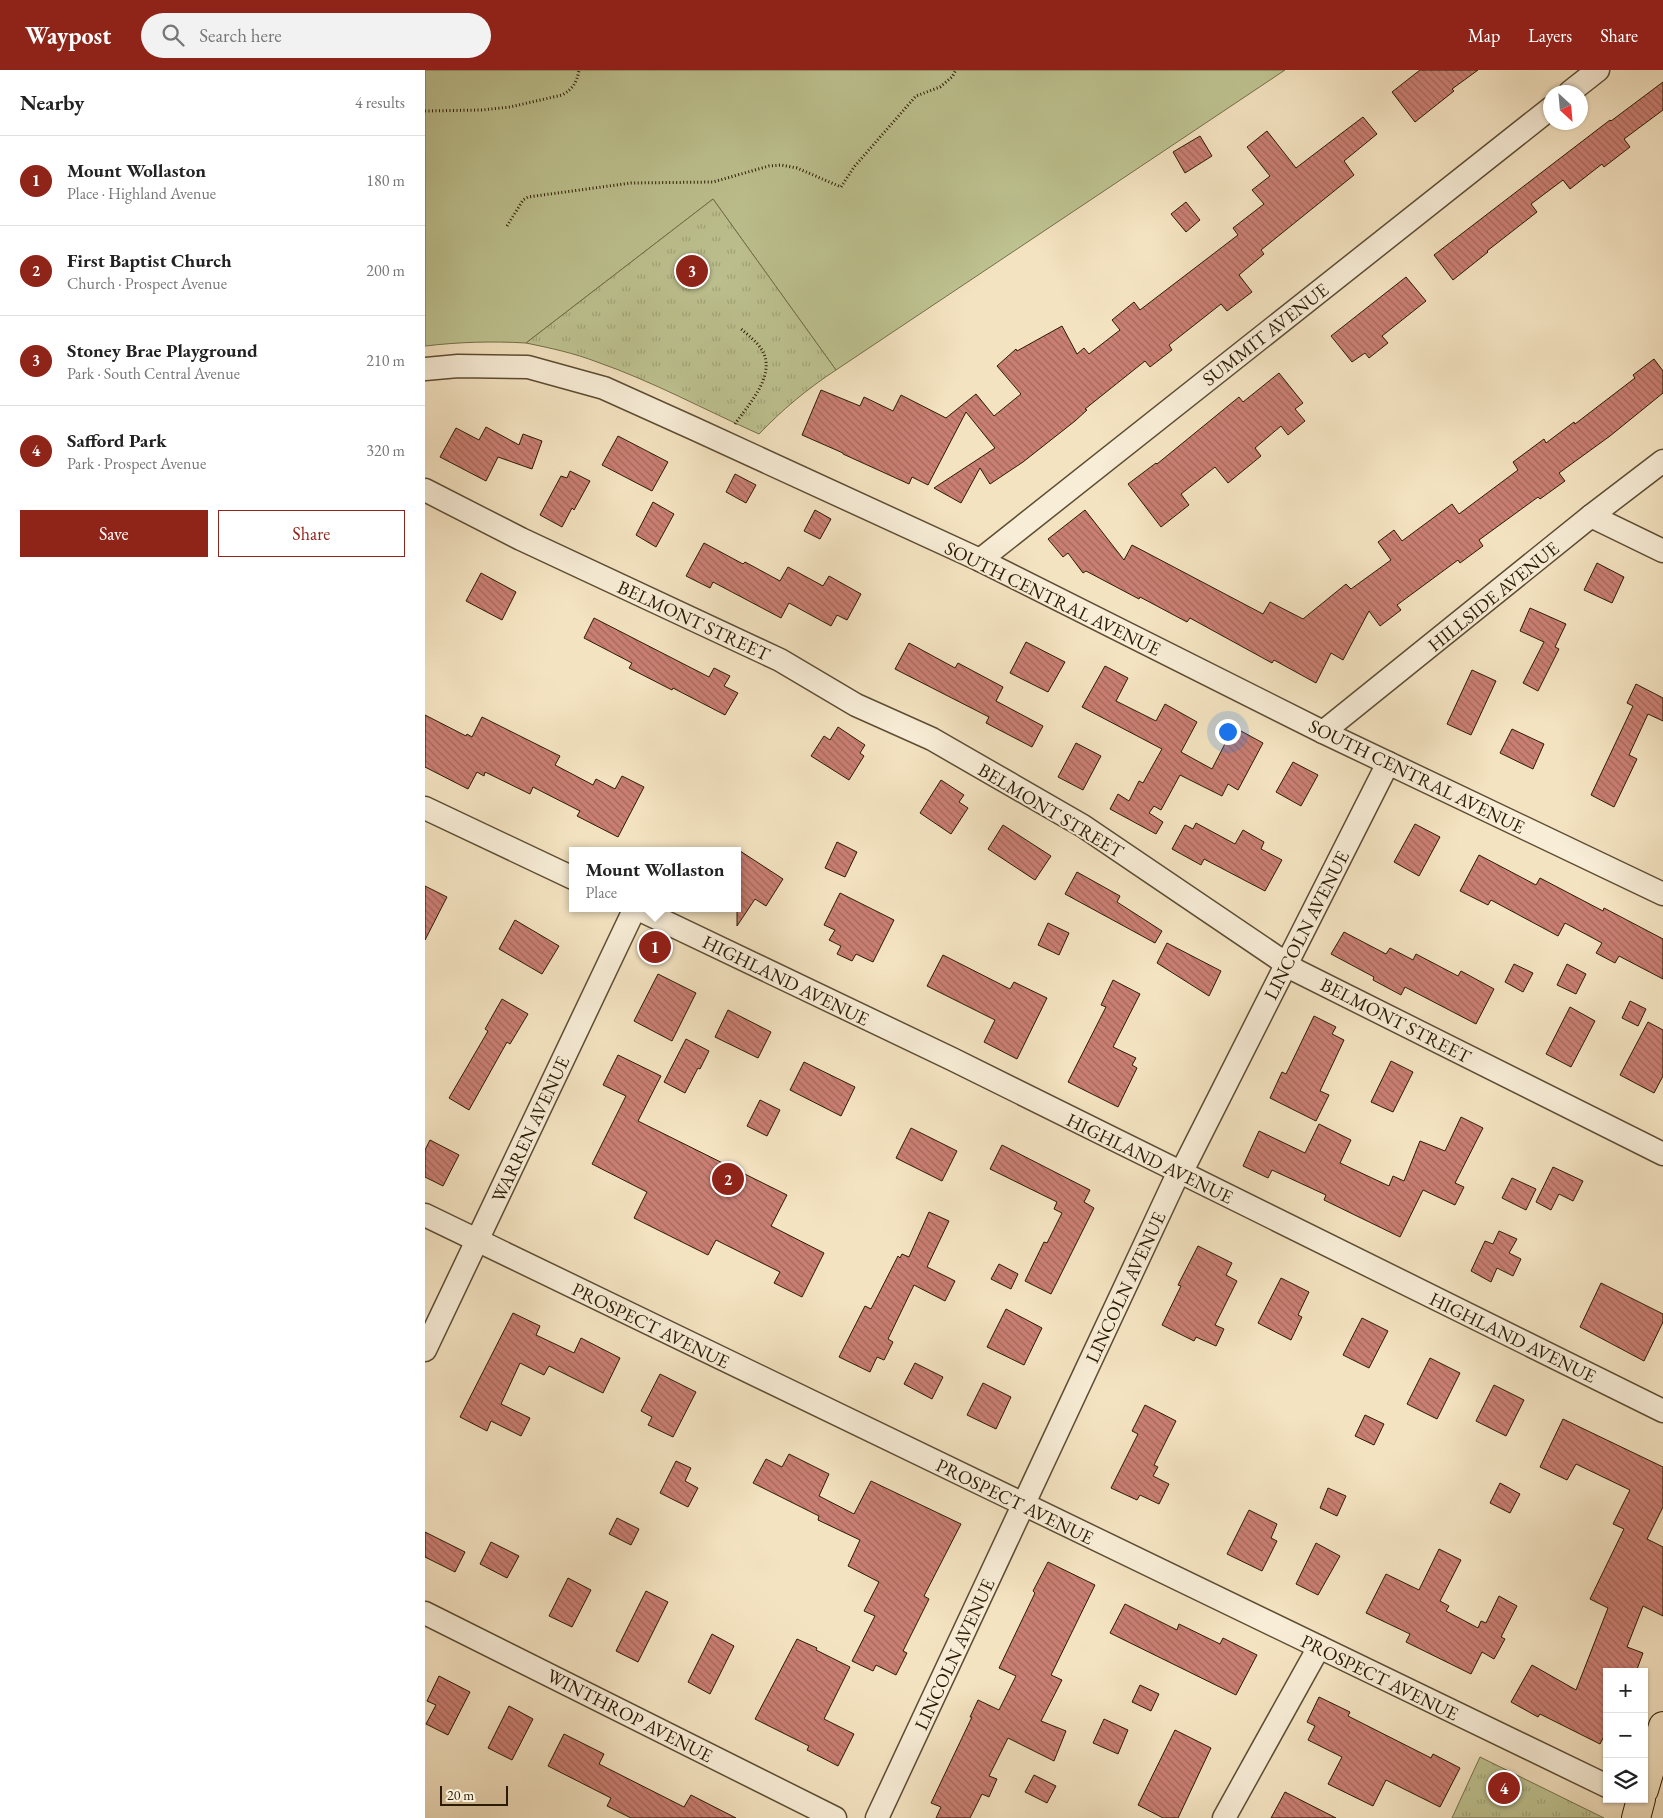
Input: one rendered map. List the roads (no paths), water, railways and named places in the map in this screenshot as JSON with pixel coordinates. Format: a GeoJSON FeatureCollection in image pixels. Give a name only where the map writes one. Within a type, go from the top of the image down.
{"type":"FeatureCollection","features":[{"type":"Feature","properties":{"kind":"main road"},"geometry":{"type":"LineString","coordinates":[[1648,1776],[1662,1735]]}},
{"type":"Feature","properties":{"kind":"street"},"geometry":{"type":"LineString","coordinates":[[1579,85],[1598,70]]}},
{"type":"Feature","properties":{"kind":"street","name":"SUMMIT AVENUE"},"geometry":{"type":"LineString","coordinates":[[980,560],[1543,114]]}},
{"type":"Feature","properties":{"kind":"street","name":"SOUTH CENTRAL AVENUE"},"geometry":{"type":"LineString","coordinates":[[425,369],[458,366],[528,367],[603,388],[695,428],[980,560],[1323,732],[1663,894]]}},
{"type":"Feature","properties":{"kind":"street","name":"HILLSIDE AVENUE"},"geometry":{"type":"LineString","coordinates":[[1323,732],[1591,516],[1663,461]]}},
{"type":"Feature","properties":{"kind":"street","name":"BELMONT STREET"},"geometry":{"type":"LineString","coordinates":[[425,490],[521,539],[780,660],[856,705],[931,739],[1083,826],[1297,970],[1663,1154]]}},
{"type":"Feature","properties":{"kind":"street"},"geometry":{"type":"LineString","coordinates":[[1591,516],[1663,551]]}},
{"type":"Feature","properties":{"kind":"street","name":"LINCOLN AVENUE"},"geometry":{"type":"LineString","coordinates":[[877,1818],[1175,1180],[1181,1173],[1388,763]]}},
{"type":"Feature","properties":{"kind":"street"},"geometry":{"type":"LineString","coordinates":[[425,808],[569,876]]}},
{"type":"Feature","properties":{"kind":"street","name":"WARREN AVENUE"},"geometry":{"type":"LineString","coordinates":[[425,1350],[634,912]]}},
{"type":"Feature","properties":{"kind":"street","name":"HIGHLAND AVENUE"},"geometry":{"type":"LineString","coordinates":[[644,912],[943,1055],[1663,1411]]}},
{"type":"Feature","properties":{"kind":"street","name":"PROSPECT AVENUE"},"geometry":{"type":"LineString","coordinates":[[425,1215],[1023,1506],[1603,1784]]}},
{"type":"Feature","properties":{"kind":"street","name":"WINTHROP AVENUE"},"geometry":{"type":"LineString","coordinates":[[425,1613],[835,1818]]}},
{"type":"Feature","properties":{"kind":"street"},"geometry":{"type":"LineString","coordinates":[[1224,1818],[1319,1647]]}},
{"type":"Feature","properties":{"kind":"place","name":"Stoney Brae Playground"},"geometry":{"type":"Point","coordinates":[692,271]}},
{"type":"Feature","properties":{"kind":"place","name":"Mount Wollaston"},"geometry":{"type":"Point","coordinates":[655,947]}},
{"type":"Feature","properties":{"kind":"place","name":"First Baptist Church"},"geometry":{"type":"Point","coordinates":[728,1179]}},
{"type":"Feature","properties":{"kind":"place","name":"Safford Park"},"geometry":{"type":"Point","coordinates":[1504,1788]}}]}
